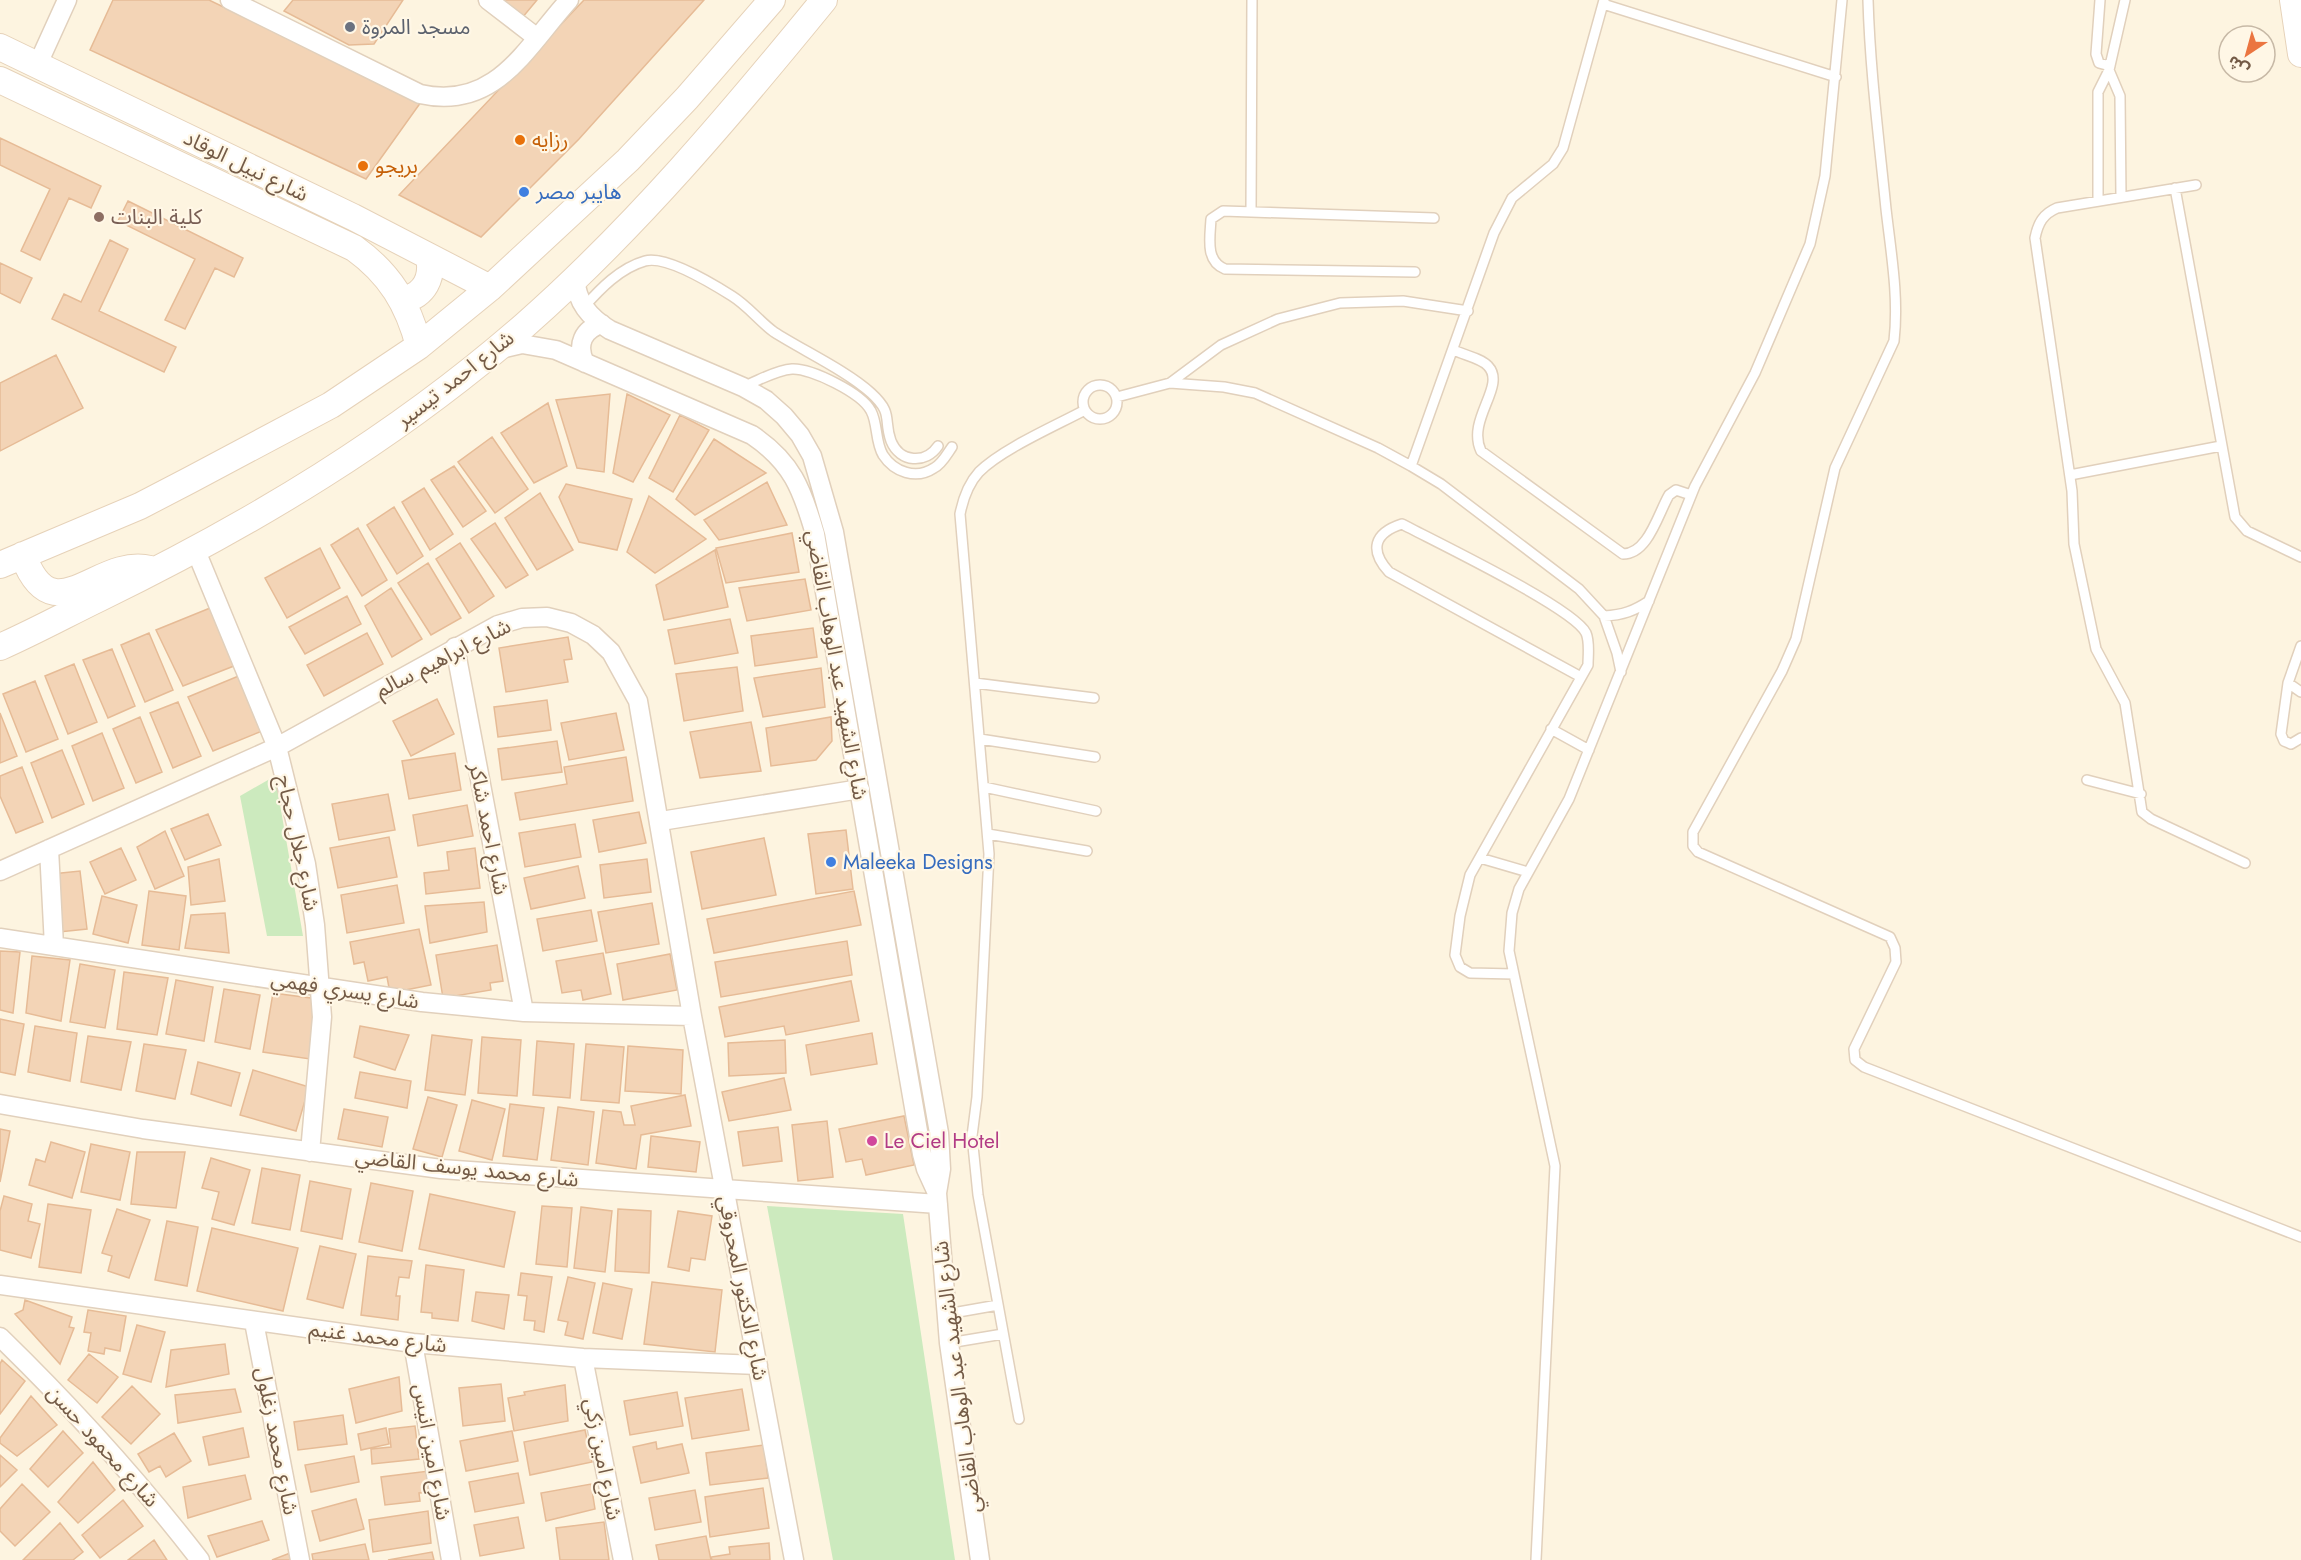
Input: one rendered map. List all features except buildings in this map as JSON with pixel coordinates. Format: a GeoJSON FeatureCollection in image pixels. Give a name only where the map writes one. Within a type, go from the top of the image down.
{"type":"FeatureCollection","features":[{"type":"Feature","properties":{"kind":"main road"},"geometry":{"type":"LineString","coordinates":[[156,571],[127,567],[74,590],[57,593],[44,589],[11,560],[140,506],[190,480],[331,405],[419,346],[490,288],[628,160],[687,98],[772,0]]}},
{"type":"Feature","properties":{"kind":"main road","name":"شارع احمد تيسير"},"geometry":{"type":"LineString","coordinates":[[1,644],[195,551],[358,452],[416,413],[488,355],[575,278],[634,219],[703,143],[824,0]]}},
{"type":"Feature","properties":{"kind":"main road"},"geometry":{"type":"LineString","coordinates":[[2288,5],[2301,54]]}},
{"type":"Feature","properties":{"kind":"main road","name":"شارع نبيل الوقاد"},"geometry":{"type":"LineString","coordinates":[[0,47],[353,217],[490,288]]}},
{"type":"Feature","properties":{"kind":"main road","name":"شارع نبيل الوقاد"},"geometry":{"type":"LineString","coordinates":[[0,80],[354,248],[385,275],[404,300],[419,346]]}},
{"type":"Feature","properties":{"kind":"main road"},"geometry":{"type":"LineString","coordinates":[[404,300],[424,288],[430,273],[429,257]]}},
{"type":"Feature","properties":{"kind":"street"},"geometry":{"type":"LineString","coordinates":[[38,66],[67,0]]}},
{"type":"Feature","properties":{"kind":"street"},"geometry":{"type":"LineString","coordinates":[[230,0],[262,6],[420,94],[439,99],[458,98],[477,93],[493,84],[569,0]]}},
{"type":"Feature","properties":{"kind":"street"},"geometry":{"type":"LineString","coordinates":[[488,0],[536,37]]}},
{"type":"Feature","properties":{"kind":"street","name":"شارع الشهيد عبد الوهاب القاضي"},"geometry":{"type":"LineString","coordinates":[[575,278],[576,292],[584,307],[602,324],[743,387],[766,400],[800,435],[812,456],[834,532],[939,1133],[941,1169],[938,1198],[947,1314],[980,1560]]}},
{"type":"Feature","properties":{"kind":"street"},"geometry":{"type":"LineString","coordinates":[[585,363],[581,342],[589,330],[602,324]]}},
{"type":"Feature","properties":{"kind":"street","name":"شارع الشهيد عبد الوهاب القاضي"},"geometry":{"type":"LineString","coordinates":[[488,355],[504,347],[522,344],[556,350],[752,435],[779,456],[791,471],[804,497],[815,534],[922,1154],[938,1198]]}},
{"type":"Feature","properties":{"kind":"street","name":"شارع جلال حجاج"},"geometry":{"type":"LineString","coordinates":[[195,551],[277,747],[306,864],[321,986],[320,1054],[310,1152]]}},
{"type":"Feature","properties":{"kind":"street","name":"شارع ابراهيم سالم"},"geometry":{"type":"LineString","coordinates":[[0,870],[277,747],[498,625],[522,618],[555,619],[571,623],[593,635],[611,652],[638,701],[661,821],[692,1016]]}},
{"type":"Feature","properties":{"kind":"street","name":"شارع احمد شاكر"},"geometry":{"type":"LineString","coordinates":[[455,647],[524,1012]]}},
{"type":"Feature","properties":{"kind":"street"},"geometry":{"type":"LineString","coordinates":[[661,821],[860,789]]}},
{"type":"Feature","properties":{"kind":"street"},"geometry":{"type":"LineString","coordinates":[[49,849],[54,946]]}},
{"type":"Feature","properties":{"kind":"street","name":"شارع يسري فهمي"},"geometry":{"type":"LineString","coordinates":[[0,938],[422,1002],[524,1012],[692,1016]]}},
{"type":"Feature","properties":{"kind":"street","name":"شارع الدكتور المحروقي"},"geometry":{"type":"LineString","coordinates":[[692,1016],[794,1560]]}},
{"type":"Feature","properties":{"kind":"street","name":"شارع محمد يوسف القاضي"},"geometry":{"type":"LineString","coordinates":[[0,1104],[143,1129],[441,1169],[725,1190],[938,1198]]}},
{"type":"Feature","properties":{"kind":"street","name":"شارع محمد غنيم"},"geometry":{"type":"LineString","coordinates":[[0,1285],[413,1343],[583,1358],[758,1365]]}},
{"type":"Feature","properties":{"kind":"street","name":"شارع محمد زغلول"},"geometry":{"type":"LineString","coordinates":[[254,1322],[300,1560]]}},
{"type":"Feature","properties":{"kind":"street","name":"شارع محمود حسن"},"geometry":{"type":"LineString","coordinates":[[0,1337],[94,1433],[164,1513],[200,1560]]}},
{"type":"Feature","properties":{"kind":"street","name":"شارع امين انيس"},"geometry":{"type":"LineString","coordinates":[[413,1343],[451,1560]]}},
{"type":"Feature","properties":{"kind":"street","name":"شارع امين زكي"},"geometry":{"type":"LineString","coordinates":[[583,1358],[623,1560]]}},
{"type":"Feature","properties":{"kind":"lane"},"geometry":{"type":"LineString","coordinates":[[1251,211],[1252,0]]}},
{"type":"Feature","properties":{"kind":"lane"},"geometry":{"type":"LineString","coordinates":[[1536,1560],[1554,1166],[1509,951],[1512,913],[1519,888],[1569,799],[1691,495],[1755,374],[1810,244],[1826,176],[1842,0]]}},
{"type":"Feature","properties":{"kind":"lane"},"geometry":{"type":"LineString","coordinates":[[1868,0],[1869,55],[1894,275],[1896,321],[1894,341],[1835,468],[1796,639],[1782,671],[1693,831],[1693,846],[1698,852],[1890,937],[1895,948],[1896,962],[1854,1049],[1854,1060],[1864,1067],[2301,1238]]}},
{"type":"Feature","properties":{"kind":"lane"},"geometry":{"type":"LineString","coordinates":[[2100,0],[2096,54],[2099,63],[2109,68],[2120,96],[2121,197]]}},
{"type":"Feature","properties":{"kind":"lane"},"geometry":{"type":"LineString","coordinates":[[2098,201],[2097,103],[2102,81],[2109,68],[2126,0]]}},
{"type":"Feature","properties":{"kind":"lane"},"geometry":{"type":"LineString","coordinates":[[1411,466],[1494,233],[1512,198],[1553,164],[1563,148],[1603,2],[1836,77]]}},
{"type":"Feature","properties":{"kind":"lane"},"geometry":{"type":"LineString","coordinates":[[2196,185],[2098,201],[2049,212],[2037,226],[2036,238],[2070,475],[2072,531],[2096,649],[2125,703],[2141,794],[2141,807],[2146,816],[2245,863]]}},
{"type":"Feature","properties":{"kind":"lane"},"geometry":{"type":"LineString","coordinates":[[2175,188],[2233,511],[2238,522],[2247,531],[2301,557]]}},
{"type":"Feature","properties":{"kind":"lane"},"geometry":{"type":"LineString","coordinates":[[1415,273],[1220,267],[1210,253],[1211,219],[1223,211],[1434,218]]}},
{"type":"Feature","properties":{"kind":"lane"},"geometry":{"type":"LineString","coordinates":[[584,307],[602,286],[620,273],[645,261],[666,261],[733,297],[771,330],[870,392],[883,406],[889,419],[891,441],[898,451],[918,460],[927,458],[938,446]]}},
{"type":"Feature","properties":{"kind":"lane"},"geometry":{"type":"LineString","coordinates":[[1170,383],[1221,345],[1278,319],[1340,303],[1403,301],[1468,311]]}},
{"type":"Feature","properties":{"kind":"lane"},"geometry":{"type":"LineString","coordinates":[[1454,350],[1488,365],[1493,374],[1494,383],[1476,429],[1481,451],[1623,554],[1632,554],[1642,547],[1669,495],[1676,490],[1691,495]]}},
{"type":"Feature","properties":{"kind":"lane"},"geometry":{"type":"LineString","coordinates":[[743,387],[789,369],[803,369],[830,380],[859,398],[870,408],[881,452],[891,466],[905,473],[925,473],[937,467],[952,447]]}},
{"type":"Feature","properties":{"kind":"lane"},"geometry":{"type":"LineString","coordinates":[[1117,397],[1170,383],[1224,387],[1255,393],[1369,444],[1411,466],[1441,484],[1579,589],[1604,616],[1621,672]]}},
{"type":"Feature","properties":{"kind":"lane"},"geometry":{"type":"LineString","coordinates":[[1097,386],[1109,388],[1117,397],[1116,410],[1107,418],[1094,418],[1085,410],[1084,398],[1091,388],[1097,386]]}},
{"type":"Feature","properties":{"kind":"lane"},"geometry":{"type":"LineString","coordinates":[[1018,1419],[978,1195],[972,1136],[979,1063],[989,854],[960,514],[969,485],[980,471],[998,458],[1085,410]]}},
{"type":"Feature","properties":{"kind":"lane"},"geometry":{"type":"LineString","coordinates":[[2070,475],[2221,446]]}},
{"type":"Feature","properties":{"kind":"lane"},"geometry":{"type":"LineString","coordinates":[[1514,974],[1470,973],[1460,967],[1455,955],[1460,916],[1470,875],[1588,665],[1589,649],[1586,632],[1563,610],[1402,524],[1386,529],[1377,542],[1377,559],[1389,572],[1581,677]]}},
{"type":"Feature","properties":{"kind":"lane"},"geometry":{"type":"LineString","coordinates":[[1604,616],[1621,615],[1636,610],[1650,601]]}},
{"type":"Feature","properties":{"kind":"lane"},"geometry":{"type":"LineString","coordinates":[[2301,646],[2297,672],[2288,683],[2282,717],[2282,738],[2291,744],[2301,738]]}},
{"type":"Feature","properties":{"kind":"lane"},"geometry":{"type":"LineString","coordinates":[[975,683],[1094,698]]}},
{"type":"Feature","properties":{"kind":"lane"},"geometry":{"type":"LineString","coordinates":[[2288,683],[2301,692]]}},
{"type":"Feature","properties":{"kind":"lane"},"geometry":{"type":"LineString","coordinates":[[1551,729],[1589,750]]}},
{"type":"Feature","properties":{"kind":"lane"},"geometry":{"type":"LineString","coordinates":[[980,739],[1095,756]]}},
{"type":"Feature","properties":{"kind":"lane"},"geometry":{"type":"LineString","coordinates":[[2087,780],[2141,794]]}},
{"type":"Feature","properties":{"kind":"lane"},"geometry":{"type":"LineString","coordinates":[[984,787],[1096,811]]}},
{"type":"Feature","properties":{"kind":"lane"},"geometry":{"type":"LineString","coordinates":[[988,834],[1087,850]]}},
{"type":"Feature","properties":{"kind":"lane"},"geometry":{"type":"LineString","coordinates":[[1480,858],[1528,872]]}},
{"type":"Feature","properties":{"kind":"lane"},"geometry":{"type":"LineString","coordinates":[[947,1314],[998,1305]]}},
{"type":"Feature","properties":{"kind":"lane"},"geometry":{"type":"LineString","coordinates":[[950,1343],[1003,1334]]}},
{"type":"Feature","properties":{"kind":"green space"},"geometry":{"type":"Polygon","coordinates":[[[275,776],[303,936],[267,936],[240,796],[275,776]]]}},
{"type":"Feature","properties":{"kind":"green space"},"geometry":{"type":"Polygon","coordinates":[[[767,1206],[903,1214],[955,1560],[833,1560],[767,1206]]]}},
{"type":"Feature","properties":{"kind":"place","name":"مسجد المروة"},"geometry":{"type":"Point","coordinates":[350,27]}},
{"type":"Feature","properties":{"kind":"place","name":"رزايه"},"geometry":{"type":"Point","coordinates":[520,140]}},
{"type":"Feature","properties":{"kind":"place","name":"بريجو"},"geometry":{"type":"Point","coordinates":[363,166]}},
{"type":"Feature","properties":{"kind":"place","name":"هايبر مصر"},"geometry":{"type":"Point","coordinates":[524,192]}},
{"type":"Feature","properties":{"kind":"place","name":"كلية البنات"},"geometry":{"type":"Point","coordinates":[99,217]}},
{"type":"Feature","properties":{"kind":"place","name":"Maleeka Designs"},"geometry":{"type":"Point","coordinates":[831,862]}},
{"type":"Feature","properties":{"kind":"place","name":"Le Ciel Hotel"},"geometry":{"type":"Point","coordinates":[872,1141]}}]}
